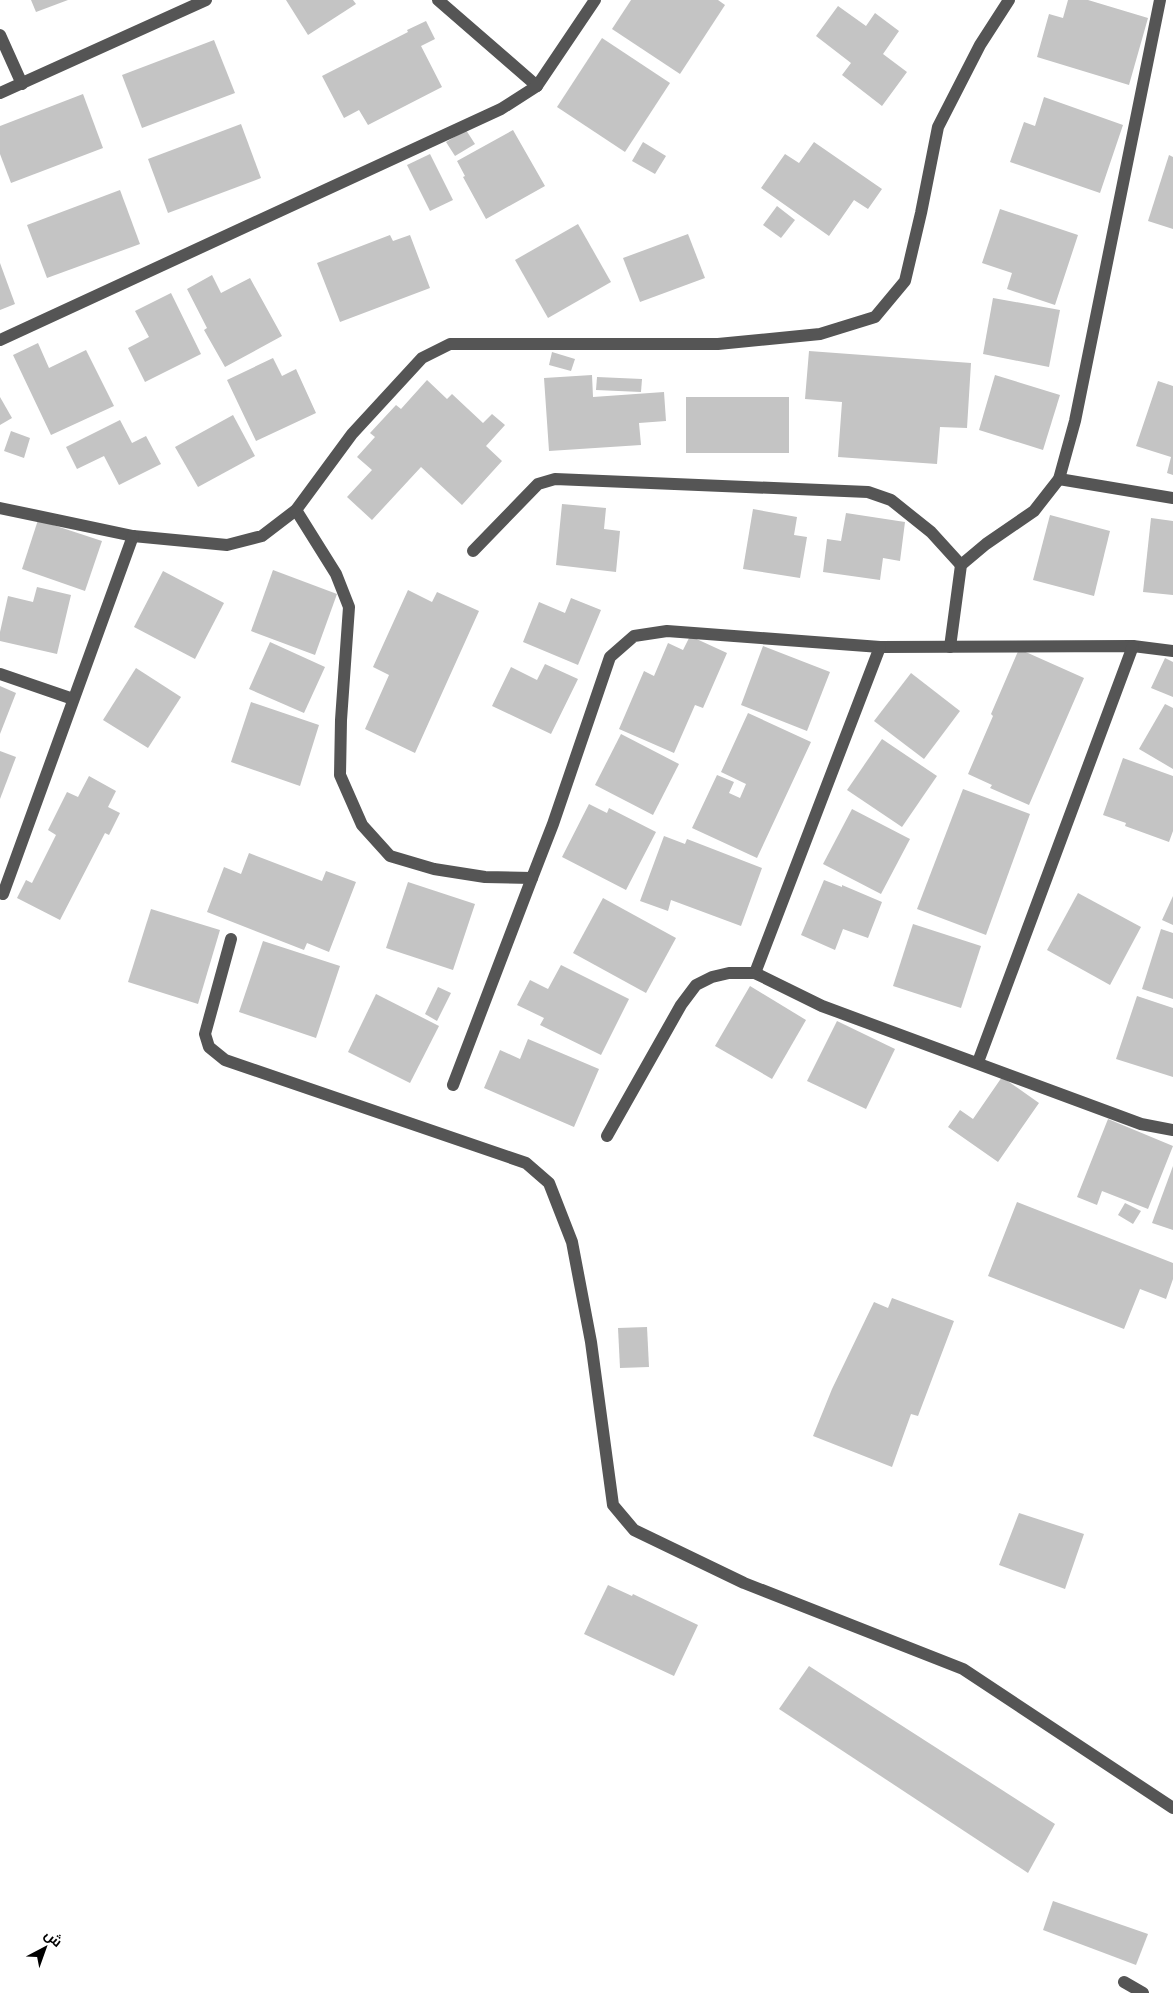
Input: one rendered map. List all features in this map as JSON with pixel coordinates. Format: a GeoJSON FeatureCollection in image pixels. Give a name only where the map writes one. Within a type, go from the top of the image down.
{"type":"FeatureCollection","features":[{"type":"Feature","properties":{"kind":"street"},"geometry":{"type":"LineString","coordinates":[[0,94],[206,0]]}},
{"type":"Feature","properties":{"kind":"street"},"geometry":{"type":"LineString","coordinates":[[438,0],[537,86]]}},
{"type":"Feature","properties":{"kind":"street"},"geometry":{"type":"LineString","coordinates":[[0,340],[501,108],[537,86],[595,0]]}},
{"type":"Feature","properties":{"kind":"street"},"geometry":{"type":"LineString","coordinates":[[0,508],[133,536],[227,545],[262,536],[296,510],[352,434],[422,358],[450,344],[718,344],[820,334],[875,317],[905,281],[938,127],[980,45],[1009,0]]}},
{"type":"Feature","properties":{"kind":"street"},"geometry":{"type":"LineString","coordinates":[[950,647],[962,565],[986,544],[1034,511],[1059,479],[1075,420],[1137,122],[1160,0]]}},
{"type":"Feature","properties":{"kind":"street"},"geometry":{"type":"LineString","coordinates":[[0,35],[22,84]]}},
{"type":"Feature","properties":{"kind":"street"},"geometry":{"type":"LineString","coordinates":[[472,551],[538,484],[555,479],[868,492],[891,500],[931,532],[962,565]]}},
{"type":"Feature","properties":{"kind":"street"},"geometry":{"type":"LineString","coordinates":[[1059,479],[1173,498]]}},
{"type":"Feature","properties":{"kind":"street"},"geometry":{"type":"LineString","coordinates":[[296,510],[336,574],[350,607],[341,720],[340,775],[362,825],[390,856],[434,870],[485,877],[532,878]]}},
{"type":"Feature","properties":{"kind":"street"},"geometry":{"type":"LineString","coordinates":[[3,894],[133,536]]}},
{"type":"Feature","properties":{"kind":"street"},"geometry":{"type":"LineString","coordinates":[[453,1085],[553,824],[610,657],[634,636],[667,630],[880,647],[1133,646],[1173,651]]}},
{"type":"Feature","properties":{"kind":"street"},"geometry":{"type":"LineString","coordinates":[[978,1062],[1133,646]]}},
{"type":"Feature","properties":{"kind":"street"},"geometry":{"type":"LineString","coordinates":[[755,973],[880,647]]}},
{"type":"Feature","properties":{"kind":"street"},"geometry":{"type":"LineString","coordinates":[[0,674],[73,699]]}},
{"type":"Feature","properties":{"kind":"street"},"geometry":{"type":"LineString","coordinates":[[231,939],[205,1034],[209,1047],[225,1060],[526,1163],[549,1183],[572,1242],[591,1342],[613,1505],[634,1530],[744,1583],[963,1669],[1173,1808]]}},
{"type":"Feature","properties":{"kind":"street"},"geometry":{"type":"LineString","coordinates":[[607,1136],[681,1005],[696,985],[712,977],[729,973],[755,973],[822,1006],[978,1062],[1141,1124],[1173,1130]]}},
{"type":"Feature","properties":{"kind":"street"},"geometry":{"type":"LineString","coordinates":[[1124,1982],[1143,1993]]}},
{"type":"Feature","properties":{"kind":"building"},"geometry":{"type":"Polygon","coordinates":[[[31,0],[68,0],[36,12],[31,0]]]}},
{"type":"Feature","properties":{"kind":"building"},"geometry":{"type":"Polygon","coordinates":[[[286,0],[353,0],[356,4],[308,35],[286,0]]]}},
{"type":"Feature","properties":{"kind":"building"},"geometry":{"type":"Polygon","coordinates":[[[631,0],[718,0],[725,5],[680,74],[612,29],[631,0]]]}},
{"type":"Feature","properties":{"kind":"building"},"geometry":{"type":"Polygon","coordinates":[[[1068,0],[1088,0],[1148,18],[1129,85],[1037,57],[1049,14],[1063,18],[1068,0]]]}},
{"type":"Feature","properties":{"kind":"building"},"geometry":{"type":"Polygon","coordinates":[[[838,6],[866,26],[875,13],[899,31],[883,54],[907,72],[882,106],[842,75],[851,63],[816,36],[838,6]]]}},
{"type":"Feature","properties":{"kind":"building"},"geometry":{"type":"Polygon","coordinates":[[[426,21],[435,39],[421,46],[442,87],[368,125],[359,110],[344,118],[322,76],[426,21]]]}},
{"type":"Feature","properties":{"kind":"building"},"geometry":{"type":"Polygon","coordinates":[[[602,38],[670,83],[625,152],[557,107],[602,38]]]}},
{"type":"Feature","properties":{"kind":"building"},"geometry":{"type":"Polygon","coordinates":[[[214,40],[235,93],[142,128],[122,75],[214,40]]]}},
{"type":"Feature","properties":{"kind":"building"},"geometry":{"type":"Polygon","coordinates":[[[83,94],[103,148],[11,183],[0,154],[0,126],[83,94]]]}},
{"type":"Feature","properties":{"kind":"building"},"geometry":{"type":"Polygon","coordinates":[[[1044,97],[1123,125],[1100,193],[1010,162],[1024,122],[1035,126],[1044,97]]]}},
{"type":"Feature","properties":{"kind":"building"},"geometry":{"type":"Polygon","coordinates":[[[241,124],[261,178],[168,213],[148,159],[241,124]]]}},
{"type":"Feature","properties":{"kind":"building"},"geometry":{"type":"Polygon","coordinates":[[[466,130],[475,144],[455,156],[446,142],[466,130]]]}},
{"type":"Feature","properties":{"kind":"building"},"geometry":{"type":"Polygon","coordinates":[[[513,130],[545,186],[486,219],[463,177],[465,176],[457,161],[513,130]]]}},
{"type":"Feature","properties":{"kind":"building"},"geometry":{"type":"Polygon","coordinates":[[[643,142],[666,156],[655,174],[632,161],[643,142]]]}},
{"type":"Feature","properties":{"kind":"building"},"geometry":{"type":"Polygon","coordinates":[[[814,142],[882,189],[868,209],[854,200],[829,236],[761,188],[785,154],[799,163],[814,142]]]}},
{"type":"Feature","properties":{"kind":"building"},"geometry":{"type":"Polygon","coordinates":[[[430,154],[453,200],[430,211],[407,165],[430,154]]]}},
{"type":"Feature","properties":{"kind":"building"},"geometry":{"type":"Polygon","coordinates":[[[1169,155],[1173,157],[1173,229],[1148,221],[1169,155]]]}},
{"type":"Feature","properties":{"kind":"building"},"geometry":{"type":"Polygon","coordinates":[[[120,190],[140,244],[47,278],[27,225],[120,190]]]}},
{"type":"Feature","properties":{"kind":"building"},"geometry":{"type":"Polygon","coordinates":[[[777,206],[795,220],[781,238],[763,225],[777,206]]]}},
{"type":"Feature","properties":{"kind":"building"},"geometry":{"type":"Polygon","coordinates":[[[1000,209],[1078,235],[1055,305],[1007,289],[1012,273],[982,263],[1000,209]]]}},
{"type":"Feature","properties":{"kind":"building"},"geometry":{"type":"Polygon","coordinates":[[[578,224],[611,282],[548,318],[515,260],[578,224]]]}},
{"type":"Feature","properties":{"kind":"building"},"geometry":{"type":"Polygon","coordinates":[[[688,234],[705,278],[640,302],[623,258],[688,234]]]}},
{"type":"Feature","properties":{"kind":"building"},"geometry":{"type":"Polygon","coordinates":[[[390,235],[393,241],[410,235],[430,288],[340,322],[317,263],[390,235]]]}},
{"type":"Feature","properties":{"kind":"building"},"geometry":{"type":"Polygon","coordinates":[[[0,263],[15,304],[0,310],[0,263]]]}},
{"type":"Feature","properties":{"kind":"building"},"geometry":{"type":"Polygon","coordinates":[[[212,275],[221,293],[250,278],[282,336],[225,367],[204,330],[207,328],[187,289],[212,275]]]}},
{"type":"Feature","properties":{"kind":"building"},"geometry":{"type":"Polygon","coordinates":[[[171,293],[201,354],[145,382],[128,348],[149,337],[135,311],[171,293]]]}},
{"type":"Feature","properties":{"kind":"building"},"geometry":{"type":"Polygon","coordinates":[[[993,298],[1060,310],[1049,367],[983,354],[993,298]]]}},
{"type":"Feature","properties":{"kind":"building"},"geometry":{"type":"Polygon","coordinates":[[[38,343],[49,368],[86,350],[114,406],[51,435],[13,355],[38,343]]]}},
{"type":"Feature","properties":{"kind":"building"},"geometry":{"type":"Polygon","coordinates":[[[809,351],[971,363],[967,428],[940,427],[937,464],[838,457],[842,402],[805,399],[809,351]]]}},
{"type":"Feature","properties":{"kind":"building"},"geometry":{"type":"Polygon","coordinates":[[[552,352],[575,359],[571,371],[549,365],[552,352]]]}},
{"type":"Feature","properties":{"kind":"building"},"geometry":{"type":"Polygon","coordinates":[[[273,358],[282,376],[296,369],[316,413],[256,441],[227,380],[273,358]]]}},
{"type":"Feature","properties":{"kind":"building"},"geometry":{"type":"Polygon","coordinates":[[[592,375],[593,397],[664,392],[666,421],[639,423],[641,445],[549,451],[544,378],[592,375]]]}},
{"type":"Feature","properties":{"kind":"building"},"geometry":{"type":"Polygon","coordinates":[[[995,375],[1060,395],[1043,450],[979,430],[995,375]]]}},
{"type":"Feature","properties":{"kind":"building"},"geometry":{"type":"Polygon","coordinates":[[[597,377],[642,379],[641,392],[596,390],[597,377]]]}},
{"type":"Feature","properties":{"kind":"building"},"geometry":{"type":"Polygon","coordinates":[[[427,380],[447,399],[452,394],[483,423],[492,414],[505,425],[486,446],[502,461],[462,505],[421,467],[372,520],[347,497],[372,470],[357,457],[375,437],[370,433],[396,405],[401,409],[427,380]]]}},
{"type":"Feature","properties":{"kind":"building"},"geometry":{"type":"Polygon","coordinates":[[[1158,381],[1173,386],[1173,475],[1167,473],[1171,457],[1136,446],[1158,381]]]}},
{"type":"Feature","properties":{"kind":"building"},"geometry":{"type":"Polygon","coordinates":[[[0,397],[12,418],[0,425],[0,397]]]}},
{"type":"Feature","properties":{"kind":"building"},"geometry":{"type":"Polygon","coordinates":[[[686,397],[789,397],[789,453],[686,453],[686,397]]]}},
{"type":"Feature","properties":{"kind":"building"},"geometry":{"type":"Polygon","coordinates":[[[233,415],[255,456],[198,487],[175,447],[233,415]]]}},
{"type":"Feature","properties":{"kind":"building"},"geometry":{"type":"Polygon","coordinates":[[[120,420],[132,443],[146,436],[161,464],[119,485],[104,456],[77,469],[66,447],[120,420]]]}},
{"type":"Feature","properties":{"kind":"building"},"geometry":{"type":"Polygon","coordinates":[[[11,431],[30,438],[24,458],[4,451],[11,431]]]}},
{"type":"Feature","properties":{"kind":"building"},"geometry":{"type":"Polygon","coordinates":[[[562,504],[606,508],[604,529],[620,531],[616,572],[556,565],[562,504]]]}},
{"type":"Feature","properties":{"kind":"building"},"geometry":{"type":"Polygon","coordinates":[[[753,509],[797,517],[794,535],[807,537],[800,578],[743,569],[753,509]]]}},
{"type":"Feature","properties":{"kind":"building"},"geometry":{"type":"Polygon","coordinates":[[[846,513],[905,522],[900,561],[883,558],[880,580],[823,572],[827,539],[841,541],[846,513]]]}},
{"type":"Feature","properties":{"kind":"building"},"geometry":{"type":"Polygon","coordinates":[[[1050,515],[1110,531],[1094,596],[1033,580],[1050,515]]]}},
{"type":"Feature","properties":{"kind":"building"},"geometry":{"type":"Polygon","coordinates":[[[1151,518],[1173,521],[1173,595],[1143,592],[1151,518]]]}},
{"type":"Feature","properties":{"kind":"building"},"geometry":{"type":"Polygon","coordinates":[[[38,520],[102,541],[85,591],[22,569],[38,520]]]}},
{"type":"Feature","properties":{"kind":"building"},"geometry":{"type":"Polygon","coordinates":[[[273,570],[337,594],[315,655],[251,631],[273,570]]]}},
{"type":"Feature","properties":{"kind":"building"},"geometry":{"type":"Polygon","coordinates":[[[163,571],[224,603],[195,659],[134,627],[163,571]]]}},
{"type":"Feature","properties":{"kind":"building"},"geometry":{"type":"Polygon","coordinates":[[[37,587],[71,595],[57,654],[0,641],[0,632],[8,596],[33,602],[37,587]]]}},
{"type":"Feature","properties":{"kind":"building"},"geometry":{"type":"Polygon","coordinates":[[[408,590],[432,602],[437,592],[479,611],[415,753],[365,729],[389,675],[373,667],[408,590]]]}},
{"type":"Feature","properties":{"kind":"building"},"geometry":{"type":"Polygon","coordinates":[[[571,598],[601,610],[578,665],[523,642],[539,602],[565,613],[571,598]]]}},
{"type":"Feature","properties":{"kind":"building"},"geometry":{"type":"Polygon","coordinates":[[[690,636],[727,653],[703,708],[695,705],[674,753],[619,729],[644,671],[654,676],[668,643],[683,650],[690,636]]]}},
{"type":"Feature","properties":{"kind":"building"},"geometry":{"type":"Polygon","coordinates":[[[270,642],[325,667],[304,713],[249,689],[270,642]]]}},
{"type":"Feature","properties":{"kind":"building"},"geometry":{"type":"Polygon","coordinates":[[[763,646],[830,672],[807,731],[741,705],[763,646]]]}},
{"type":"Feature","properties":{"kind":"building"},"geometry":{"type":"Polygon","coordinates":[[[1019,649],[1084,678],[1029,805],[990,788],[992,785],[968,774],[1019,649]]]}},
{"type":"Feature","properties":{"kind":"building"},"geometry":{"type":"Polygon","coordinates":[[[1165,658],[1173,662],[1173,697],[1151,688],[1165,658]]]}},
{"type":"Feature","properties":{"kind":"building"},"geometry":{"type":"Polygon","coordinates":[[[545,664],[578,679],[551,734],[492,706],[511,667],[537,680],[545,664]]]}},
{"type":"Feature","properties":{"kind":"building"},"geometry":{"type":"Polygon","coordinates":[[[136,668],[181,697],[148,748],[103,720],[136,668]]]}},
{"type":"Feature","properties":{"kind":"building"},"geometry":{"type":"Polygon","coordinates":[[[911,673],[960,711],[924,759],[874,721],[911,673]]]}},
{"type":"Feature","properties":{"kind":"building"},"geometry":{"type":"Polygon","coordinates":[[[0,686],[16,693],[0,734],[0,686]]]}},
{"type":"Feature","properties":{"kind":"building"},"geometry":{"type":"Polygon","coordinates":[[[251,702],[319,725],[300,786],[231,762],[251,702]]]}},
{"type":"Feature","properties":{"kind":"building"},"geometry":{"type":"Polygon","coordinates":[[[1165,704],[1173,708],[1173,769],[1139,749],[1165,704]]]}},
{"type":"Feature","properties":{"kind":"building"},"geometry":{"type":"Polygon","coordinates":[[[748,713],[811,742],[757,858],[692,828],[717,775],[734,782],[729,793],[740,798],[746,784],[721,772],[748,713]]]}},
{"type":"Feature","properties":{"kind":"building"},"geometry":{"type":"Polygon","coordinates":[[[621,734],[679,764],[653,815],[595,785],[621,734]]]}},
{"type":"Feature","properties":{"kind":"building"},"geometry":{"type":"Polygon","coordinates":[[[882,739],[937,776],[902,827],[847,790],[882,739]]]}},
{"type":"Feature","properties":{"kind":"building"},"geometry":{"type":"Polygon","coordinates":[[[0,751],[16,757],[0,799],[0,751]]]}},
{"type":"Feature","properties":{"kind":"building"},"geometry":{"type":"Polygon","coordinates":[[[1123,758],[1173,776],[1173,831],[1169,842],[1125,826],[1126,823],[1103,815],[1123,758]]]}},
{"type":"Feature","properties":{"kind":"building"},"geometry":{"type":"Polygon","coordinates":[[[89,776],[116,791],[108,807],[120,813],[109,835],[105,833],[60,920],[17,898],[26,880],[32,883],[56,835],[48,830],[67,792],[78,797],[89,776]]]}},
{"type":"Feature","properties":{"kind":"building"},"geometry":{"type":"Polygon","coordinates":[[[963,789],[1030,814],[986,935],[917,909],[963,789]]]}},
{"type":"Feature","properties":{"kind":"building"},"geometry":{"type":"Polygon","coordinates":[[[589,804],[607,813],[609,808],[656,832],[626,890],[562,857],[589,804]]]}},
{"type":"Feature","properties":{"kind":"building"},"geometry":{"type":"Polygon","coordinates":[[[852,809],[910,839],[881,894],[823,864],[852,809]]]}},
{"type":"Feature","properties":{"kind":"building"},"geometry":{"type":"Polygon","coordinates":[[[664,836],[685,844],[687,839],[762,868],[741,926],[671,900],[668,911],[640,901],[664,836]]]}},
{"type":"Feature","properties":{"kind":"building"},"geometry":{"type":"Polygon","coordinates":[[[249,853],[322,881],[326,871],[356,882],[329,952],[307,943],[304,950],[207,912],[224,867],[241,874],[249,853]]]}},
{"type":"Feature","properties":{"kind":"building"},"geometry":{"type":"Polygon","coordinates":[[[824,880],[842,887],[842,885],[882,902],[868,938],[843,929],[835,950],[801,935],[824,880]]]}},
{"type":"Feature","properties":{"kind":"building"},"geometry":{"type":"Polygon","coordinates":[[[408,882],[475,904],[453,970],[386,948],[408,882]]]}},
{"type":"Feature","properties":{"kind":"building"},"geometry":{"type":"Polygon","coordinates":[[[1078,893],[1141,927],[1110,985],[1047,950],[1078,893]]]}},
{"type":"Feature","properties":{"kind":"building"},"geometry":{"type":"Polygon","coordinates":[[[1173,896],[1173,925],[1162,920],[1173,896]]]}},
{"type":"Feature","properties":{"kind":"building"},"geometry":{"type":"Polygon","coordinates":[[[603,898],[676,938],[646,993],[573,953],[603,898]]]}},
{"type":"Feature","properties":{"kind":"building"},"geometry":{"type":"Polygon","coordinates":[[[151,909],[220,930],[198,1004],[128,982],[151,909]]]}},
{"type":"Feature","properties":{"kind":"building"},"geometry":{"type":"Polygon","coordinates":[[[913,924],[981,946],[961,1008],[893,986],[913,924]]]}},
{"type":"Feature","properties":{"kind":"building"},"geometry":{"type":"Polygon","coordinates":[[[1161,929],[1173,933],[1173,999],[1142,989],[1161,929]]]}},
{"type":"Feature","properties":{"kind":"building"},"geometry":{"type":"Polygon","coordinates":[[[263,941],[340,966],[316,1038],[239,1012],[263,941]]]}},
{"type":"Feature","properties":{"kind":"building"},"geometry":{"type":"Polygon","coordinates":[[[561,965],[629,999],[601,1055],[540,1025],[544,1018],[517,1005],[530,980],[548,989],[561,965]]]}},
{"type":"Feature","properties":{"kind":"building"},"geometry":{"type":"Polygon","coordinates":[[[750,986],[806,1020],[772,1079],[715,1046],[750,986]]]}},
{"type":"Feature","properties":{"kind":"building"},"geometry":{"type":"Polygon","coordinates":[[[438,987],[451,993],[437,1021],[425,1014],[438,987]]]}},
{"type":"Feature","properties":{"kind":"building"},"geometry":{"type":"Polygon","coordinates":[[[376,994],[439,1026],[410,1083],[348,1052],[376,994]]]}},
{"type":"Feature","properties":{"kind":"building"},"geometry":{"type":"Polygon","coordinates":[[[1137,996],[1173,1008],[1173,1077],[1116,1059],[1137,996]]]}},
{"type":"Feature","properties":{"kind":"building"},"geometry":{"type":"Polygon","coordinates":[[[837,1021],[895,1049],[866,1109],[807,1081],[837,1021]]]}},
{"type":"Feature","properties":{"kind":"building"},"geometry":{"type":"Polygon","coordinates":[[[528,1039],[599,1069],[574,1127],[484,1088],[500,1050],[520,1059],[528,1039]]]}},
{"type":"Feature","properties":{"kind":"building"},"geometry":{"type":"Polygon","coordinates":[[[1002,1077],[1039,1103],[998,1162],[948,1127],[960,1110],[973,1119],[1002,1077]]]}},
{"type":"Feature","properties":{"kind":"building"},"geometry":{"type":"Polygon","coordinates":[[[1108,1119],[1173,1146],[1148,1209],[1102,1191],[1097,1205],[1077,1197],[1108,1119]]]}},
{"type":"Feature","properties":{"kind":"building"},"geometry":{"type":"Polygon","coordinates":[[[1173,1166],[1173,1230],[1152,1223],[1173,1166]]]}},
{"type":"Feature","properties":{"kind":"building"},"geometry":{"type":"Polygon","coordinates":[[[1017,1202],[1173,1263],[1173,1279],[1166,1299],[1140,1289],[1124,1329],[988,1276],[1017,1202]]]}},
{"type":"Feature","properties":{"kind":"building"},"geometry":{"type":"Polygon","coordinates":[[[1125,1203],[1141,1211],[1133,1224],[1118,1215],[1125,1203]]]}},
{"type":"Feature","properties":{"kind":"building"},"geometry":{"type":"Polygon","coordinates":[[[892,1298],[954,1321],[918,1416],[911,1414],[892,1467],[813,1436],[832,1389],[874,1302],[888,1308],[892,1298]]]}},
{"type":"Feature","properties":{"kind":"building"},"geometry":{"type":"Polygon","coordinates":[[[647,1327],[649,1367],[620,1368],[618,1328],[647,1327]]]}},
{"type":"Feature","properties":{"kind":"building"},"geometry":{"type":"Polygon","coordinates":[[[1019,1513],[1084,1534],[1065,1589],[999,1565],[1019,1513]]]}},
{"type":"Feature","properties":{"kind":"building"},"geometry":{"type":"Polygon","coordinates":[[[608,1585],[632,1596],[633,1594],[698,1625],[674,1676],[584,1634],[608,1585]]]}},
{"type":"Feature","properties":{"kind":"building"},"geometry":{"type":"Polygon","coordinates":[[[809,1666],[1055,1824],[1028,1873],[779,1709],[809,1666]]]}},
{"type":"Feature","properties":{"kind":"building"},"geometry":{"type":"Polygon","coordinates":[[[1053,1901],[1148,1934],[1136,1965],[1043,1930],[1053,1901]]]}}]}
